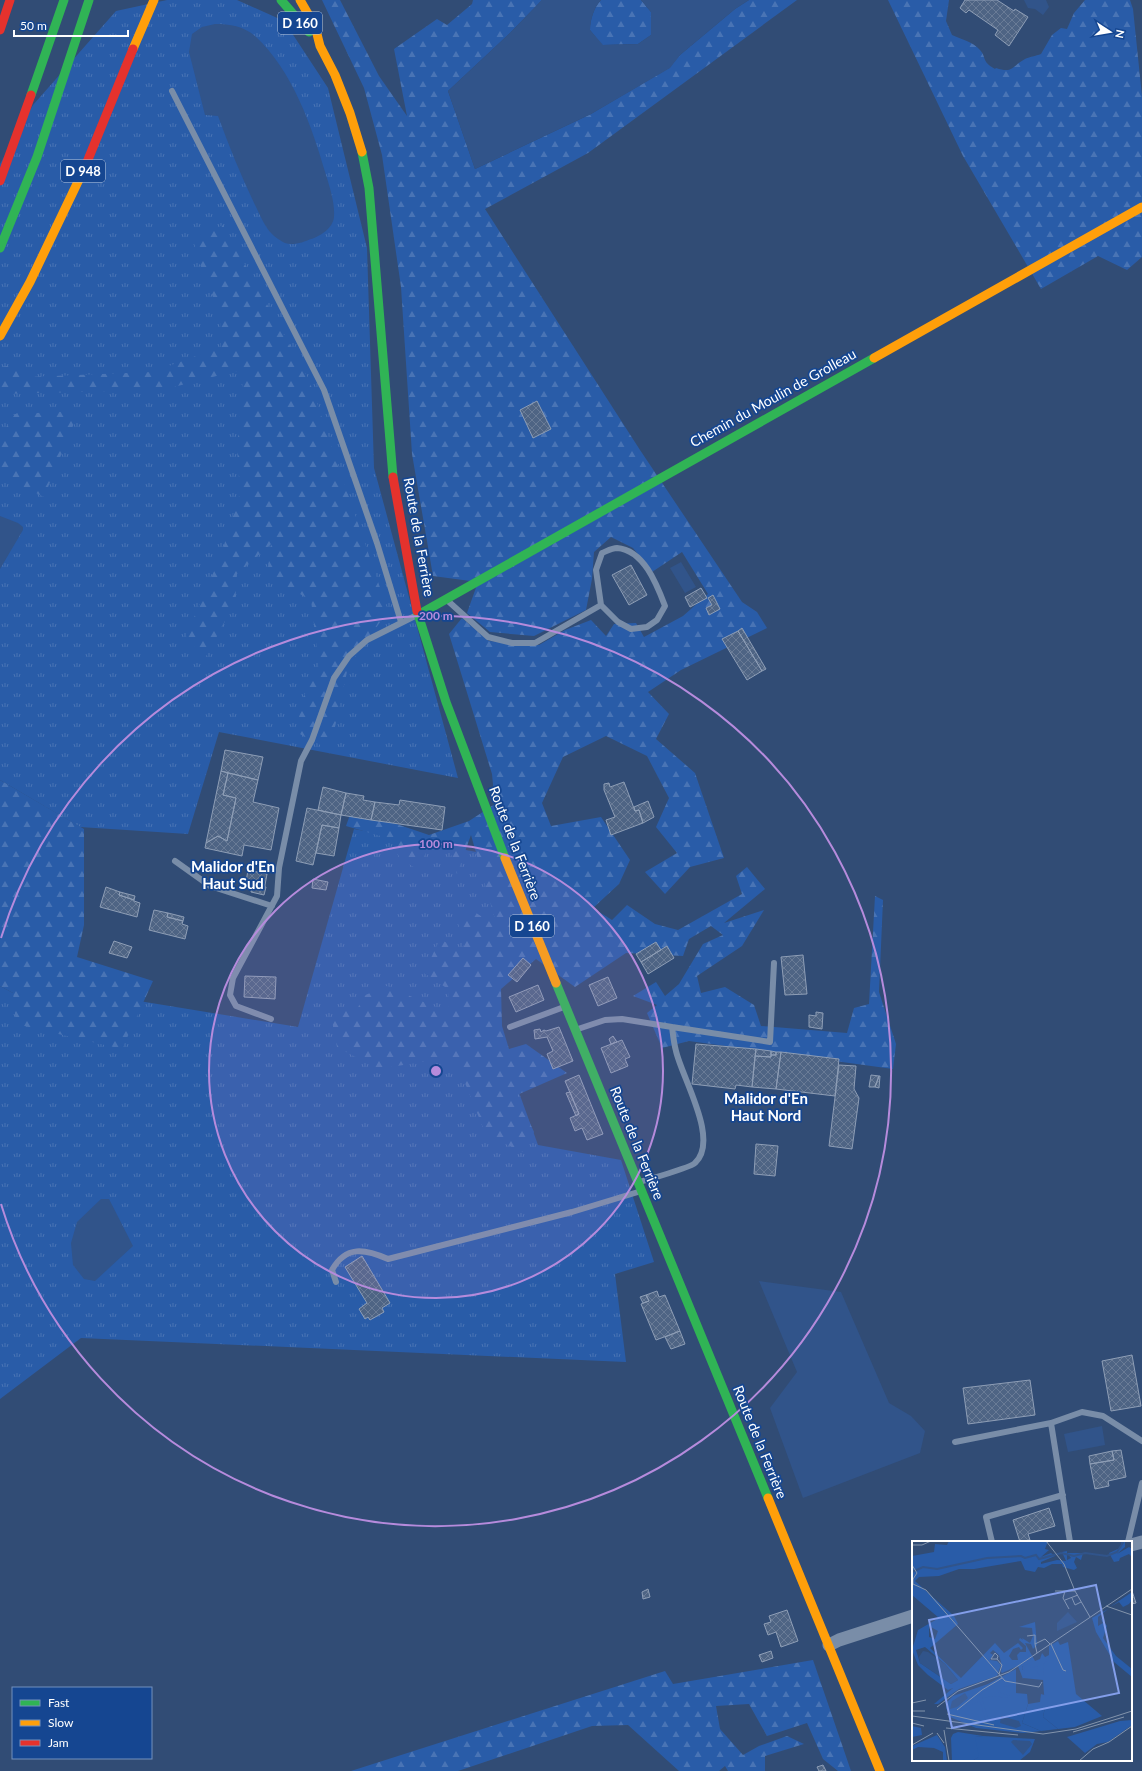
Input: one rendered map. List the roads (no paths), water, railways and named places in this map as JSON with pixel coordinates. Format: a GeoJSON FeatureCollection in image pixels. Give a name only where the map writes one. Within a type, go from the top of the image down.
{"type":"FeatureCollection","features":[{"type":"Feature","properties":{"kind":"main road"},"geometry":{"type":"LineString","coordinates":[[0,30],[10,0]]}},
{"type":"Feature","properties":{"kind":"main road"},"geometry":{"type":"LineString","coordinates":[[0,182],[64,0]]}},
{"type":"Feature","properties":{"kind":"main road"},"geometry":{"type":"LineString","coordinates":[[0,248],[26,190],[64,83],[89,0]]}},
{"type":"Feature","properties":{"kind":"main road","name":"D 948"},"geometry":{"type":"LineString","coordinates":[[0,336],[30,282],[75,190],[154,0]]}},
{"type":"Feature","properties":{"kind":"main road","name":"Route de la Ferrière"},"geometry":{"type":"LineString","coordinates":[[281,0],[320,46],[335,75],[350,113],[362,150],[370,188],[391,464],[402,537],[418,615],[454,724],[511,874],[565,1007],[880,1771]]}},
{"type":"Feature","properties":{"kind":"main road","name":"Route de la Ferrière"},"geometry":{"type":"LineString","coordinates":[[300,0],[315,26],[320,46]]}},
{"type":"Feature","properties":{"kind":"main road","name":"Chemin du Moulin de Grolleau"},"geometry":{"type":"LineString","coordinates":[[418,615],[1142,207]]}},
{"type":"Feature","properties":{"kind":"street"},"geometry":{"type":"LineString","coordinates":[[1132,1544],[1142,1542]]}},
{"type":"Feature","properties":{"kind":"street"},"geometry":{"type":"LineString","coordinates":[[829,1645],[839,1640],[912,1616]]}},
{"type":"Feature","properties":{"kind":"lane"},"geometry":{"type":"LineString","coordinates":[[172,91],[324,390],[377,543],[401,622]]}},
{"type":"Feature","properties":{"kind":"lane"},"geometry":{"type":"LineString","coordinates":[[615,548],[627,550],[642,561],[659,588],[665,606],[657,620],[647,627],[631,629],[618,622],[601,605],[596,570],[602,553],[615,548]]}},
{"type":"Feature","properties":{"kind":"lane"},"geometry":{"type":"LineString","coordinates":[[446,599],[488,637],[512,643],[536,643],[601,605]]}},
{"type":"Feature","properties":{"kind":"lane"},"geometry":{"type":"LineString","coordinates":[[271,1019],[236,1006],[230,995],[232,978],[277,896],[279,868],[301,761],[312,740],[334,678],[349,656],[367,640],[418,615]]}},
{"type":"Feature","properties":{"kind":"lane"},"geometry":{"type":"LineString","coordinates":[[175,861],[210,886],[272,906]]}},
{"type":"Feature","properties":{"kind":"lane"},"geometry":{"type":"LineString","coordinates":[[575,1030],[605,1020],[622,1019],[770,1042],[774,963]]}},
{"type":"Feature","properties":{"kind":"lane"},"geometry":{"type":"LineString","coordinates":[[510,1027],[565,1007]]}},
{"type":"Feature","properties":{"kind":"lane"},"geometry":{"type":"LineString","coordinates":[[336,1282],[332,1270],[338,1260],[353,1252],[370,1251],[388,1259],[572,1212],[640,1187],[694,1164],[701,1155],[704,1142],[699,1115],[676,1052],[672,1027]]}},
{"type":"Feature","properties":{"kind":"lane"},"geometry":{"type":"LineString","coordinates":[[955,1442],[1052,1423],[1082,1412],[1103,1416],[1142,1441]]}},
{"type":"Feature","properties":{"kind":"lane"},"geometry":{"type":"LineString","coordinates":[[1052,1423],[1070,1541]]}},
{"type":"Feature","properties":{"kind":"lane"},"geometry":{"type":"LineString","coordinates":[[1128,1541],[1142,1483]]}},
{"type":"Feature","properties":{"kind":"lane"},"geometry":{"type":"LineString","coordinates":[[992,1541],[986,1517],[1063,1496]]}},
{"type":"Feature","properties":{"kind":"district","name":"Malidor d'En Haut Sud"},"geometry":{"type":"Point","coordinates":[233,876]}},
{"type":"Feature","properties":{"kind":"district","name":"Malidor d'En Haut Nord"},"geometry":{"type":"Point","coordinates":[766,1108]}}]}
